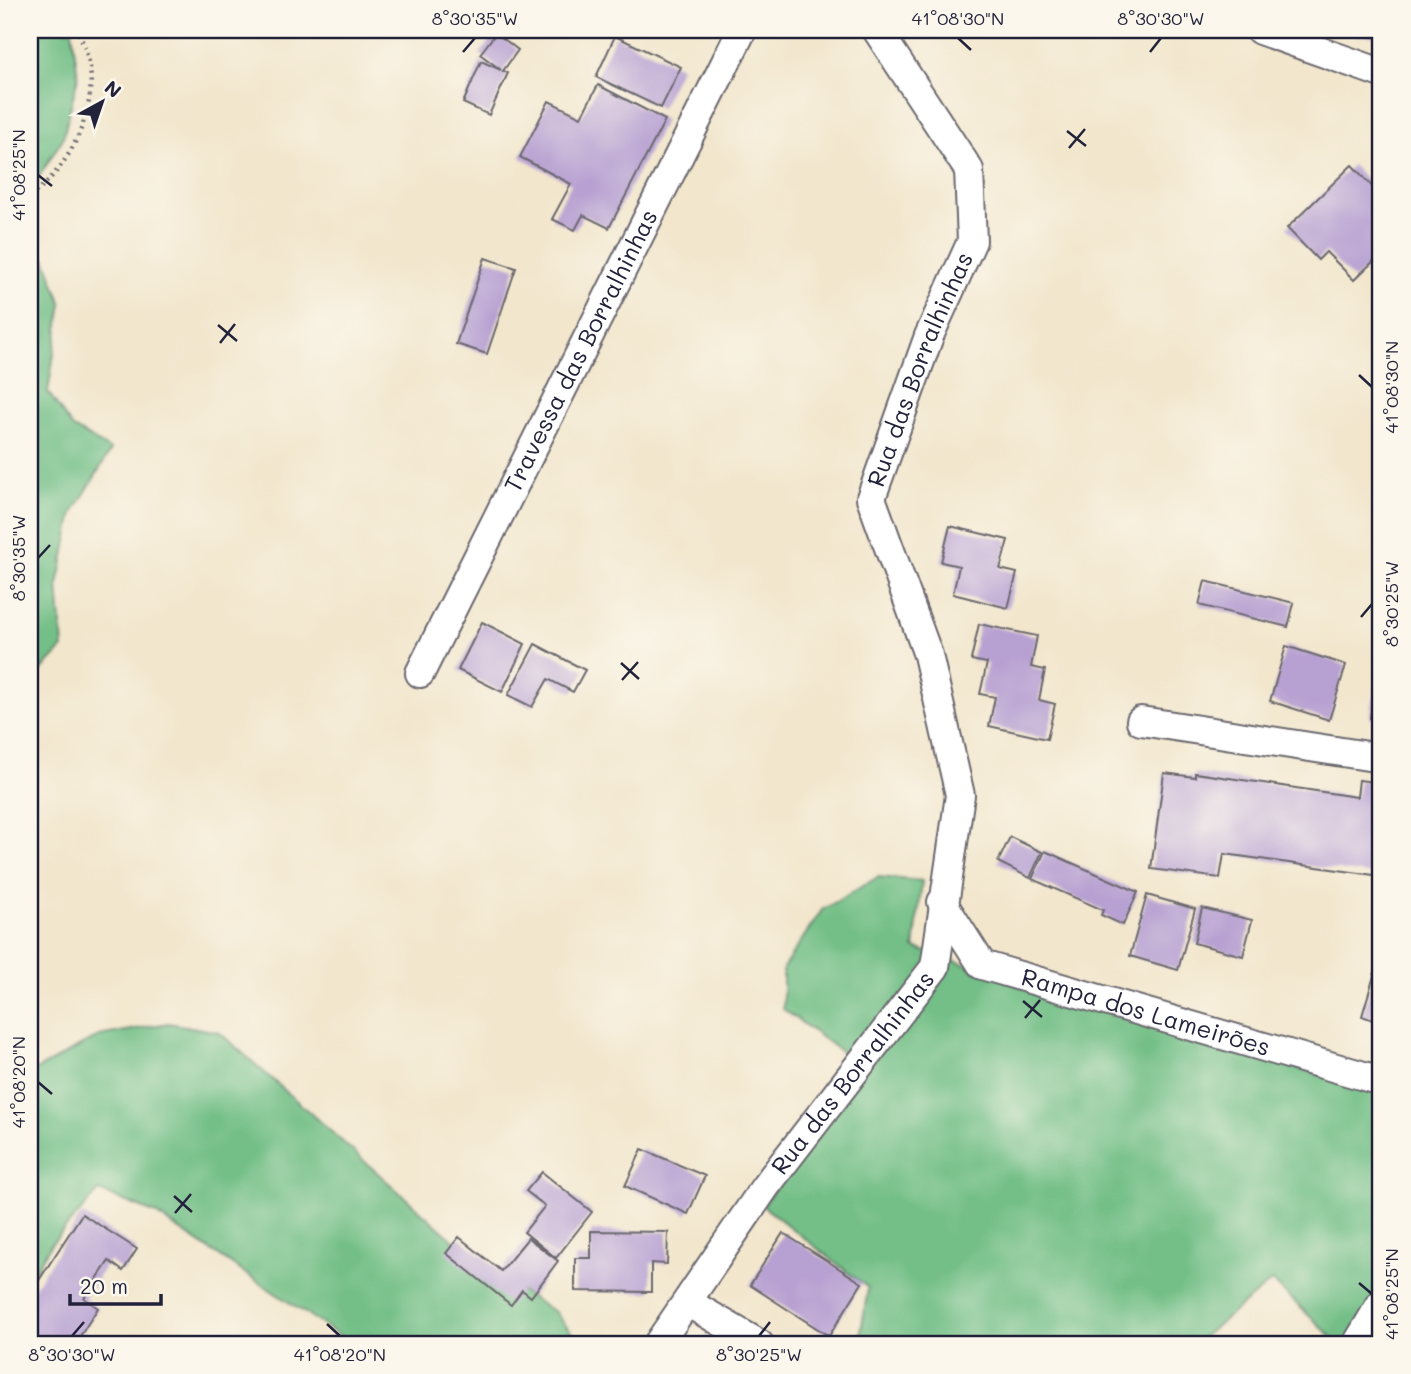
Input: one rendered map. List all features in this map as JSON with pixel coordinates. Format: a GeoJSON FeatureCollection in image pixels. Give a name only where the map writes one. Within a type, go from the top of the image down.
{"type":"FeatureCollection","features":[{"type":"Feature","properties":{"kind":"street","name":"Travessa das Borralhinhas"},"geometry":{"type":"LineString","coordinates":[[420,673],[742,30]]}},
{"type":"Feature","properties":{"kind":"street","name":"Rua das Borralhinhas"},"geometry":{"type":"LineString","coordinates":[[658,1344],[765,1187],[934,967],[960,795],[928,655],[871,498],[929,336],[972,241],[969,170],[877,30]]}},
{"type":"Feature","properties":{"kind":"street"},"geometry":{"type":"LineString","coordinates":[[1260,30],[1381,73]]}},
{"type":"Feature","properties":{"kind":"street"},"geometry":{"type":"LineString","coordinates":[[1141,721],[1381,758]]}},
{"type":"Feature","properties":{"kind":"street","name":"Rampa dos Lameirões"},"geometry":{"type":"LineString","coordinates":[[942,902],[982,965],[1381,1081]]}},
{"type":"Feature","properties":{"kind":"street"},"geometry":{"type":"LineString","coordinates":[[687,1302],[758,1344]]}},
{"type":"Feature","properties":{"kind":"street"},"geometry":{"type":"LineString","coordinates":[[1357,1344],[1381,1304]]}},
{"type":"Feature","properties":{"kind":"path"},"geometry":{"type":"LineString","coordinates":[[30,196],[41,188],[69,154],[87,114],[90,67],[78,30]]}},
{"type":"Feature","properties":{"kind":"green space"},"geometry":{"type":"Polygon","coordinates":[[[30,30],[72,30],[78,77],[63,138],[30,191],[30,30]]]}},
{"type":"Feature","properties":{"kind":"green space"},"geometry":{"type":"Polygon","coordinates":[[[30,242],[45,258],[62,304],[48,392],[72,427],[111,450],[73,513],[58,585],[63,648],[30,682],[30,242]]]}},
{"type":"Feature","properties":{"kind":"green space"},"geometry":{"type":"Polygon","coordinates":[[[878,877],[922,881],[914,948],[1381,1094],[1381,1344],[1336,1344],[1332,1337],[1272,1281],[1194,1344],[859,1344],[868,1288],[763,1206],[863,1068],[783,1009],[783,968],[822,910],[878,877]]]}},
{"type":"Feature","properties":{"kind":"green space"},"geometry":{"type":"Polygon","coordinates":[[[168,1023],[219,1032],[489,1272],[555,1312],[581,1344],[352,1344],[154,1213],[99,1191],[51,1244],[30,1279],[30,1073],[99,1036],[168,1023]]]}},
{"type":"Feature","properties":{"kind":"building"},"geometry":{"type":"Polygon","coordinates":[[[1351,30],[1381,30],[1381,37],[1350,35],[1351,30]]]}},
{"type":"Feature","properties":{"kind":"building"},"geometry":{"type":"Polygon","coordinates":[[[496,33],[518,50],[503,71],[508,73],[489,115],[463,103],[481,61],[501,70],[480,54],[496,33]]]}},
{"type":"Feature","properties":{"kind":"building"},"geometry":{"type":"Polygon","coordinates":[[[615,36],[681,67],[661,108],[596,77],[615,36]]]}},
{"type":"Feature","properties":{"kind":"building"},"geometry":{"type":"Polygon","coordinates":[[[598,85],[665,120],[609,228],[583,215],[575,230],[552,219],[571,184],[520,157],[549,101],[581,117],[598,85]]]}},
{"type":"Feature","properties":{"kind":"building"},"geometry":{"type":"Polygon","coordinates":[[[1352,165],[1373,187],[1381,179],[1381,254],[1354,280],[1326,252],[1318,260],[1287,228],[1352,165]]]}},
{"type":"Feature","properties":{"kind":"building"},"geometry":{"type":"Polygon","coordinates":[[[485,258],[516,268],[487,354],[456,344],[485,258]]]}},
{"type":"Feature","properties":{"kind":"building"},"geometry":{"type":"Polygon","coordinates":[[[950,526],[1008,540],[1000,569],[1017,573],[1008,608],[953,594],[959,566],[941,562],[950,526]]]}},
{"type":"Feature","properties":{"kind":"building"},"geometry":{"type":"Polygon","coordinates":[[[1205,581],[1294,603],[1288,627],[1199,605],[1205,581]]]}},
{"type":"Feature","properties":{"kind":"building"},"geometry":{"type":"Polygon","coordinates":[[[482,622],[525,644],[502,692],[458,670],[482,622]]]}},
{"type":"Feature","properties":{"kind":"building"},"geometry":{"type":"Polygon","coordinates":[[[979,624],[1037,636],[1031,667],[1045,670],[1039,700],[1055,704],[1047,739],[989,726],[995,697],[980,694],[987,663],[971,660],[979,624]]]}},
{"type":"Feature","properties":{"kind":"building"},"geometry":{"type":"Polygon","coordinates":[[[535,644],[585,670],[573,692],[548,679],[532,707],[508,695],[535,644]]]}},
{"type":"Feature","properties":{"kind":"building"},"geometry":{"type":"Polygon","coordinates":[[[1286,646],[1346,665],[1329,720],[1270,701],[1286,646]]]}},
{"type":"Feature","properties":{"kind":"building"},"geometry":{"type":"Polygon","coordinates":[[[1376,686],[1381,687],[1381,720],[1370,718],[1376,686]]]}},
{"type":"Feature","properties":{"kind":"building"},"geometry":{"type":"Polygon","coordinates":[[[1164,773],[1195,777],[1195,773],[1357,797],[1359,780],[1381,783],[1381,876],[1224,854],[1220,878],[1151,869],[1164,773]]]}},
{"type":"Feature","properties":{"kind":"building"},"geometry":{"type":"Polygon","coordinates":[[[1010,837],[1042,852],[1030,878],[998,862],[1010,837]]]}},
{"type":"Feature","properties":{"kind":"building"},"geometry":{"type":"Polygon","coordinates":[[[1045,851],[1138,892],[1123,925],[1101,915],[1103,910],[1032,879],[1045,851]]]}},
{"type":"Feature","properties":{"kind":"building"},"geometry":{"type":"Polygon","coordinates":[[[1147,895],[1195,909],[1178,970],[1130,956],[1147,895]]]}},
{"type":"Feature","properties":{"kind":"building"},"geometry":{"type":"Polygon","coordinates":[[[1202,908],[1252,920],[1243,956],[1194,943],[1202,908]]]}},
{"type":"Feature","properties":{"kind":"building"},"geometry":{"type":"Polygon","coordinates":[[[1376,969],[1381,971],[1381,1023],[1362,1016],[1376,969]]]}},
{"type":"Feature","properties":{"kind":"building"},"geometry":{"type":"Polygon","coordinates":[[[642,1149],[705,1176],[688,1214],[625,1186],[642,1149]]]}},
{"type":"Feature","properties":{"kind":"building"},"geometry":{"type":"Polygon","coordinates":[[[542,1172],[592,1212],[556,1258],[524,1232],[545,1206],[526,1191],[542,1172]]]}},
{"type":"Feature","properties":{"kind":"building"},"geometry":{"type":"Polygon","coordinates":[[[82,1214],[137,1249],[123,1271],[109,1261],[84,1298],[98,1308],[75,1344],[59,1344],[52,1340],[50,1344],[30,1344],[30,1294],[82,1214]]]}},
{"type":"Feature","properties":{"kind":"building"},"geometry":{"type":"Polygon","coordinates":[[[591,1231],[668,1232],[667,1264],[651,1263],[651,1292],[575,1291],[575,1258],[591,1258],[591,1231]]]}},
{"type":"Feature","properties":{"kind":"building"},"geometry":{"type":"Polygon","coordinates":[[[783,1233],[862,1283],[829,1336],[750,1285],[783,1233]]]}},
{"type":"Feature","properties":{"kind":"building"},"geometry":{"type":"Polygon","coordinates":[[[459,1237],[501,1271],[528,1238],[558,1261],[531,1297],[522,1290],[511,1305],[446,1253],[459,1237]]]}}]}
